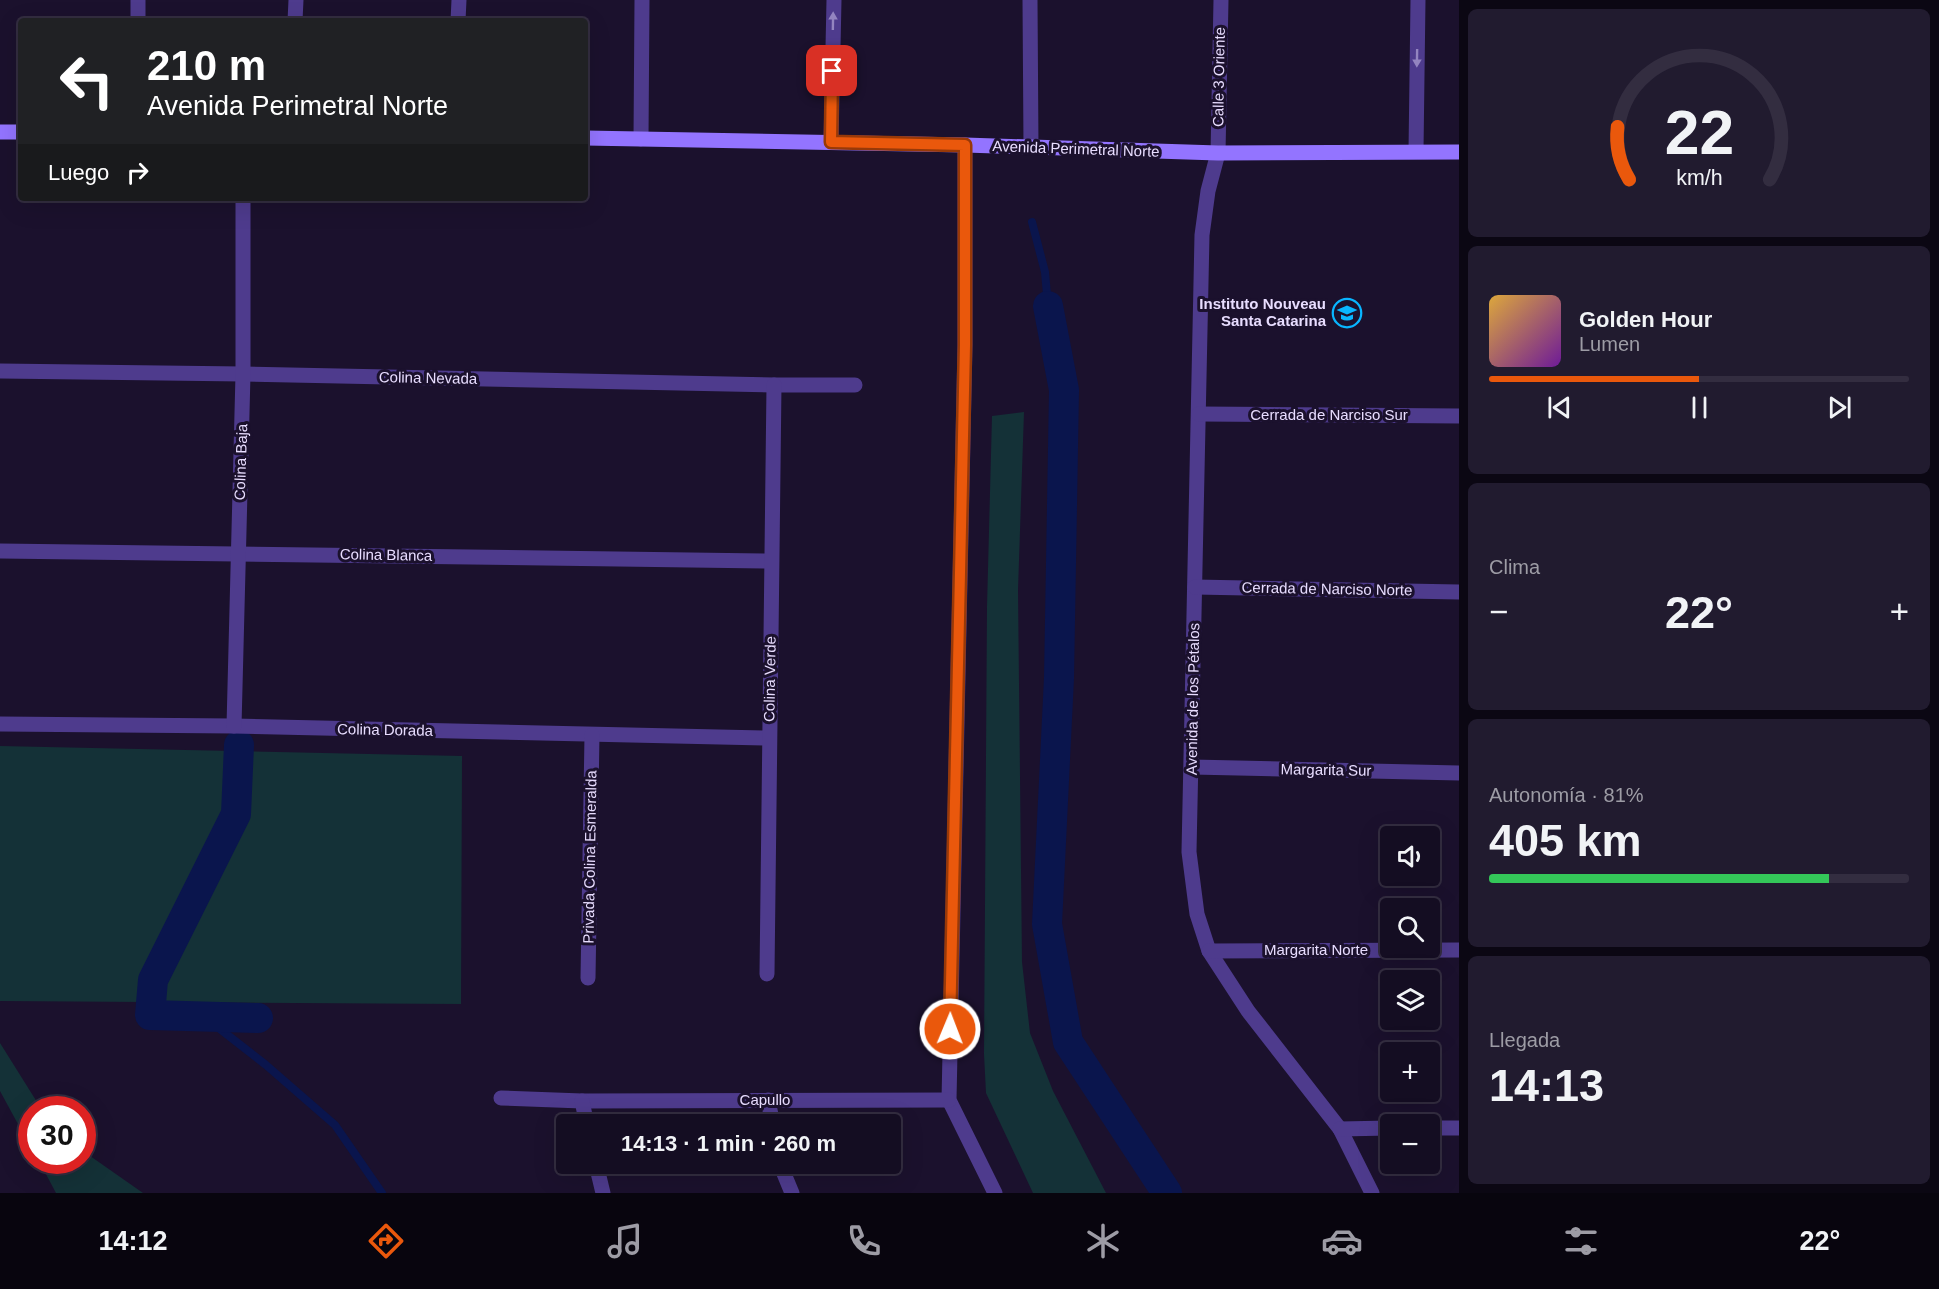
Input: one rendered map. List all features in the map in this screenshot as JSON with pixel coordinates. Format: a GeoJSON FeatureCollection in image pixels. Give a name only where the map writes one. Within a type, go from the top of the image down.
{"type":"FeatureCollection","features":[{"type":"Feature","properties":{"kind":"street"},"geometry":{"type":"LineString","coordinates":[[138,0],[138,18]]}},
{"type":"Feature","properties":{"kind":"street"},"geometry":{"type":"LineString","coordinates":[[296,0],[296,18]]}},
{"type":"Feature","properties":{"kind":"street"},"geometry":{"type":"LineString","coordinates":[[458,18],[459,0]]}},
{"type":"Feature","properties":{"kind":"street"},"geometry":{"type":"LineString","coordinates":[[641,139],[642,0]]}},
{"type":"Feature","properties":{"kind":"street"},"geometry":{"type":"LineString","coordinates":[[831,142],[834,0]]}},
{"type":"Feature","properties":{"kind":"street"},"geometry":{"type":"LineString","coordinates":[[1030,0],[1030,147]]}},
{"type":"Feature","properties":{"kind":"street","name":"Calle 3 Oriente"},"geometry":{"type":"LineString","coordinates":[[1218,153],[1221,0]]}},
{"type":"Feature","properties":{"kind":"street"},"geometry":{"type":"LineString","coordinates":[[1416,151],[1418,0]]}},
{"type":"Feature","properties":{"kind":"street"},"geometry":{"type":"LineString","coordinates":[[0,132],[18,132]]}},
{"type":"Feature","properties":{"kind":"street","name":"Avenida Perimetral Norte"},"geometry":{"type":"LineString","coordinates":[[588,138],[965,145],[1218,153],[1459,152]]}},
{"type":"Feature","properties":{"kind":"street"},"geometry":{"type":"LineString","coordinates":[[965,145],[965,357],[949,1100],[995,1193]]}},
{"type":"Feature","properties":{"kind":"street","name":"Avenida de los Pétalos"},"geometry":{"type":"LineString","coordinates":[[1218,153],[1208,192],[1202,235],[1189,852],[1197,914],[1209,951],[1248,1011],[1340,1129],[1372,1193]]}},
{"type":"Feature","properties":{"kind":"street","name":"Colina Baja"},"geometry":{"type":"LineString","coordinates":[[234,726],[243,374],[243,201]]}},
{"type":"Feature","properties":{"kind":"street","name":"Colina Nevada"},"geometry":{"type":"LineString","coordinates":[[0,371],[855,385]]}},
{"type":"Feature","properties":{"kind":"street","name":"Colina Verde"},"geometry":{"type":"LineString","coordinates":[[767,974],[774,385]]}},
{"type":"Feature","properties":{"kind":"street","name":"Cerrada de Narciso Sur"},"geometry":{"type":"LineString","coordinates":[[1199,414],[1459,416]]}},
{"type":"Feature","properties":{"kind":"street","name":"Colina Blanca"},"geometry":{"type":"LineString","coordinates":[[0,551],[771,561]]}},
{"type":"Feature","properties":{"kind":"street","name":"Cerrada de Narciso Norte"},"geometry":{"type":"LineString","coordinates":[[1195,587],[1459,592]]}},
{"type":"Feature","properties":{"kind":"street","name":"Colina Dorada"},"geometry":{"type":"LineString","coordinates":[[0,724],[234,726],[769,738]]}},
{"type":"Feature","properties":{"kind":"street","name":"Privada Colina Esmeralda"},"geometry":{"type":"LineString","coordinates":[[588,978],[592,735]]}},
{"type":"Feature","properties":{"kind":"street","name":"Margarita Sur"},"geometry":{"type":"LineString","coordinates":[[1192,767],[1459,773]]}},
{"type":"Feature","properties":{"kind":"street","name":"Margarita Norte"},"geometry":{"type":"LineString","coordinates":[[1209,951],[1459,950]]}},
{"type":"Feature","properties":{"kind":"street","name":"Capullo"},"geometry":{"type":"LineString","coordinates":[[501,1098],[582,1101],[949,1100]]}},
{"type":"Feature","properties":{"kind":"street"},"geometry":{"type":"LineString","coordinates":[[768,1100],[771,1114]]}},
{"type":"Feature","properties":{"kind":"street"},"geometry":{"type":"LineString","coordinates":[[582,1101],[585,1114]]}},
{"type":"Feature","properties":{"kind":"street"},"geometry":{"type":"LineString","coordinates":[[1340,1129],[1380,1128]]}},
{"type":"Feature","properties":{"kind":"street"},"geometry":{"type":"LineString","coordinates":[[1440,1128],[1459,1128]]}},
{"type":"Feature","properties":{"kind":"street"},"geometry":{"type":"LineString","coordinates":[[598,1174],[603,1193]]}},
{"type":"Feature","properties":{"kind":"street"},"geometry":{"type":"LineString","coordinates":[[784,1174],[792,1193]]}},
{"type":"Feature","properties":{"kind":"green space"},"geometry":{"type":"Polygon","coordinates":[[[1024,412],[1018,590],[1022,962],[1030,1033],[1053,1091],[1106,1193],[1033,1193],[986,1093],[984,1054],[987,607],[992,416],[1024,412]]]}},
{"type":"Feature","properties":{"kind":"green space"},"geometry":{"type":"Polygon","coordinates":[[[0,746],[462,756],[461,1004],[0,1001],[0,746]]]}},
{"type":"Feature","properties":{"kind":"green space"},"geometry":{"type":"Polygon","coordinates":[[[0,1043],[33,1096],[18,1096],[18,1124],[0,1091],[0,1043]]]}},
{"type":"Feature","properties":{"kind":"green space"},"geometry":{"type":"Polygon","coordinates":[[[96,1160],[143,1193],[56,1193],[46,1174],[96,1174],[96,1160]]]}},
{"type":"Feature","properties":{"kind":"waterway"},"geometry":{"type":"LineString","coordinates":[[1032,222],[1045,272],[1048,306]]}},
{"type":"Feature","properties":{"kind":"waterway"},"geometry":{"type":"LineString","coordinates":[[1048,306],[1064,390],[1059,678],[1047,924],[1068,1042],[1167,1193]]}},
{"type":"Feature","properties":{"kind":"waterway"},"geometry":{"type":"LineString","coordinates":[[239,745],[236,814],[153,980],[150,1015],[258,1018]]}},
{"type":"Feature","properties":{"kind":"waterway"},"geometry":{"type":"LineString","coordinates":[[211,1022],[266,1065],[335,1125],[382,1193]]}},
{"type":"Feature","properties":{"kind":"place","name":"Instituto Nouveau Santa Catarina"},"geometry":{"type":"Point","coordinates":[1347,313]}},
{"type":"Feature","properties":{"kind":"route"},"geometry":{"type":"LineString","coordinates":[[832,71],[831,142],[965,145],[965,345],[950,1029]]}}]}
